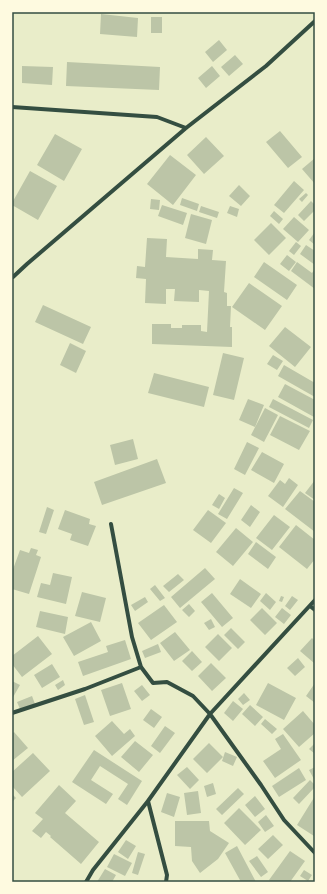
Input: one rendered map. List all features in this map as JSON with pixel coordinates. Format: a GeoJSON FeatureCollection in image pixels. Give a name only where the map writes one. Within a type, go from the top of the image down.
{"type":"FeatureCollection","features":[{"type":"Feature","properties":{"kind":"street"},"geometry":{"type":"LineString","coordinates":[[13,277],[186,128],[266,66],[315,21]]}},
{"type":"Feature","properties":{"kind":"street"},"geometry":{"type":"LineString","coordinates":[[12,107],[157,117],[186,128]]}},
{"type":"Feature","properties":{"kind":"street"},"geometry":{"type":"LineString","coordinates":[[111,524],[132,637],[141,667],[153,683],[167,682],[193,696],[210,714],[284,820],[315,853]]}},
{"type":"Feature","properties":{"kind":"street"},"geometry":{"type":"LineString","coordinates":[[86,882],[93,870],[148,801],[210,714],[315,600]]}},
{"type":"Feature","properties":{"kind":"street"},"geometry":{"type":"LineString","coordinates":[[310,606],[315,610]]}},
{"type":"Feature","properties":{"kind":"street"},"geometry":{"type":"LineString","coordinates":[[12,713],[85,689],[141,667]]}},
{"type":"Feature","properties":{"kind":"street"},"geometry":{"type":"LineString","coordinates":[[148,801],[167,875],[166,882]]}},
{"type":"Feature","properties":{"kind":"building"},"geometry":{"type":"Polygon","coordinates":[[[101,14],[138,18],[137,37],[100,34],[101,14]]]}},
{"type":"Feature","properties":{"kind":"building"},"geometry":{"type":"Polygon","coordinates":[[[151,17],[162,17],[162,33],[151,33],[151,17]]]}},
{"type":"Feature","properties":{"kind":"building"},"geometry":{"type":"Polygon","coordinates":[[[219,40],[227,50],[213,62],[205,52],[219,40]]]}},
{"type":"Feature","properties":{"kind":"building"},"geometry":{"type":"Polygon","coordinates":[[[235,55],[243,64],[229,76],[221,67],[235,55]]]}},
{"type":"Feature","properties":{"kind":"building"},"geometry":{"type":"Polygon","coordinates":[[[67,62],[160,67],[159,90],[66,86],[67,62]]]}},
{"type":"Feature","properties":{"kind":"building"},"geometry":{"type":"Polygon","coordinates":[[[22,66],[53,67],[52,85],[22,83],[22,66]]]}},
{"type":"Feature","properties":{"kind":"building"},"geometry":{"type":"Polygon","coordinates":[[[212,66],[220,76],[206,88],[198,78],[212,66]]]}},
{"type":"Feature","properties":{"kind":"building"},"geometry":{"type":"Polygon","coordinates":[[[280,131],[302,157],[288,168],[266,142],[280,131]]]}},
{"type":"Feature","properties":{"kind":"building"},"geometry":{"type":"Polygon","coordinates":[[[55,134],[82,149],[64,181],[37,165],[55,134]]]}},
{"type":"Feature","properties":{"kind":"building"},"geometry":{"type":"Polygon","coordinates":[[[206,137],[224,156],[204,174],[187,155],[206,137]]]}},
{"type":"Feature","properties":{"kind":"building"},"geometry":{"type":"Polygon","coordinates":[[[170,155],[196,175],[173,205],[147,184],[170,155]]]}},
{"type":"Feature","properties":{"kind":"building"},"geometry":{"type":"Polygon","coordinates":[[[315,158],[315,184],[302,169],[315,158]]]}},
{"type":"Feature","properties":{"kind":"building"},"geometry":{"type":"Polygon","coordinates":[[[30,171],[57,186],[38,220],[12,205],[30,171]]]}},
{"type":"Feature","properties":{"kind":"building"},"geometry":{"type":"Polygon","coordinates":[[[294,181],[304,190],[284,213],[274,205],[294,181]]]}},
{"type":"Feature","properties":{"kind":"building"},"geometry":{"type":"Polygon","coordinates":[[[239,185],[250,196],[241,206],[229,196],[239,185]]]}},
{"type":"Feature","properties":{"kind":"building"},"geometry":{"type":"Polygon","coordinates":[[[306,193],[308,195],[302,202],[299,199],[306,193]]]}},
{"type":"Feature","properties":{"kind":"building"},"geometry":{"type":"Polygon","coordinates":[[[182,198],[199,204],[197,211],[180,205],[182,198]]]}},
{"type":"Feature","properties":{"kind":"building"},"geometry":{"type":"Polygon","coordinates":[[[151,199],[160,200],[159,210],[150,209],[151,199]]]}},
{"type":"Feature","properties":{"kind":"building"},"geometry":{"type":"Polygon","coordinates":[[[311,201],[315,205],[315,210],[304,221],[298,215],[311,201]]]}},
{"type":"Feature","properties":{"kind":"building"},"geometry":{"type":"Polygon","coordinates":[[[162,205],[187,213],[183,225],[158,216],[162,205]]]}},
{"type":"Feature","properties":{"kind":"building"},"geometry":{"type":"Polygon","coordinates":[[[201,206],[219,212],[217,218],[199,212],[201,206]]]}},
{"type":"Feature","properties":{"kind":"building"},"geometry":{"type":"Polygon","coordinates":[[[230,206],[239,209],[237,217],[227,213],[230,206]]]}},
{"type":"Feature","properties":{"kind":"building"},"geometry":{"type":"Polygon","coordinates":[[[274,211],[283,219],[279,224],[270,216],[274,211]]]}},
{"type":"Feature","properties":{"kind":"building"},"geometry":{"type":"Polygon","coordinates":[[[191,214],[212,220],[206,244],[185,238],[191,214]]]}},
{"type":"Feature","properties":{"kind":"building"},"geometry":{"type":"Polygon","coordinates":[[[294,217],[309,230],[298,242],[283,229],[294,217]]]}},
{"type":"Feature","properties":{"kind":"building"},"geometry":{"type":"Polygon","coordinates":[[[271,223],[286,238],[269,255],[254,240],[271,223]]]}},
{"type":"Feature","properties":{"kind":"building"},"geometry":{"type":"Polygon","coordinates":[[[315,232],[315,245],[309,240],[315,232]]]}},
{"type":"Feature","properties":{"kind":"building"},"geometry":{"type":"Polygon","coordinates":[[[147,238],[167,239],[166,257],[198,259],[198,249],[213,250],[212,260],[226,261],[224,292],[227,293],[227,306],[231,306],[230,327],[232,327],[232,347],[152,344],[152,324],[171,324],[171,328],[182,328],[182,325],[201,325],[201,331],[207,332],[209,291],[199,290],[199,302],[174,301],[175,289],[166,289],[166,304],[145,303],[146,279],[136,278],[137,266],[145,267],[147,238]]]}},
{"type":"Feature","properties":{"kind":"building"},"geometry":{"type":"Polygon","coordinates":[[[296,242],[301,246],[294,255],[289,251],[296,242]]]}},
{"type":"Feature","properties":{"kind":"building"},"geometry":{"type":"Polygon","coordinates":[[[306,245],[315,251],[315,265],[300,254],[306,245]]]}},
{"type":"Feature","properties":{"kind":"building"},"geometry":{"type":"Polygon","coordinates":[[[287,255],[296,262],[289,271],[280,264],[287,255]]]}},
{"type":"Feature","properties":{"kind":"building"},"geometry":{"type":"Polygon","coordinates":[[[264,262],[297,285],[287,300],[254,277],[264,262]]]}},
{"type":"Feature","properties":{"kind":"building"},"geometry":{"type":"Polygon","coordinates":[[[297,262],[312,273],[315,269],[315,289],[291,271],[297,262]]]}},
{"type":"Feature","properties":{"kind":"building"},"geometry":{"type":"Polygon","coordinates":[[[249,283],[282,306],[265,330],[232,307],[249,283]]]}},
{"type":"Feature","properties":{"kind":"building"},"geometry":{"type":"Polygon","coordinates":[[[43,305],[91,327],[83,344],[35,322],[43,305]]]}},
{"type":"Feature","properties":{"kind":"building"},"geometry":{"type":"Polygon","coordinates":[[[285,327],[311,347],[295,367],[269,346],[285,327]]]}},
{"type":"Feature","properties":{"kind":"building"},"geometry":{"type":"Polygon","coordinates":[[[70,343],[86,351],[76,373],[60,365],[70,343]]]}},
{"type":"Feature","properties":{"kind":"building"},"geometry":{"type":"Polygon","coordinates":[[[223,353],[244,358],[234,400],[213,395],[223,353]]]}},
{"type":"Feature","properties":{"kind":"building"},"geometry":{"type":"Polygon","coordinates":[[[273,355],[283,361],[277,370],[267,364],[273,355]]]}},
{"type":"Feature","properties":{"kind":"building"},"geometry":{"type":"Polygon","coordinates":[[[284,365],[315,383],[315,397],[278,376],[284,365]]]}},
{"type":"Feature","properties":{"kind":"building"},"geometry":{"type":"Polygon","coordinates":[[[154,373],[209,387],[204,407],[148,393],[154,373]]]}},
{"type":"Feature","properties":{"kind":"building"},"geometry":{"type":"Polygon","coordinates":[[[285,384],[315,400],[314,417],[278,397],[285,384]]]}},
{"type":"Feature","properties":{"kind":"building"},"geometry":{"type":"Polygon","coordinates":[[[248,399],[264,405],[255,427],[239,420],[248,399]]]}},
{"type":"Feature","properties":{"kind":"building"},"geometry":{"type":"Polygon","coordinates":[[[273,399],[313,420],[309,428],[269,407],[273,399]]]}},
{"type":"Feature","properties":{"kind":"building"},"geometry":{"type":"Polygon","coordinates":[[[265,408],[278,415],[264,442],[251,435],[265,408]]]}},
{"type":"Feature","properties":{"kind":"building"},"geometry":{"type":"Polygon","coordinates":[[[280,416],[310,431],[299,450],[270,435],[280,416]]]}},
{"type":"Feature","properties":{"kind":"building"},"geometry":{"type":"Polygon","coordinates":[[[133,439],[138,459],[115,465],[110,445],[133,439]]]}},
{"type":"Feature","properties":{"kind":"building"},"geometry":{"type":"Polygon","coordinates":[[[247,442],[259,448],[245,475],[234,469],[247,442]]]}},
{"type":"Feature","properties":{"kind":"building"},"geometry":{"type":"Polygon","coordinates":[[[262,452],[284,464],[274,483],[251,470],[262,452]]]}},
{"type":"Feature","properties":{"kind":"building"},"geometry":{"type":"Polygon","coordinates":[[[157,459],[166,483],[102,505],[94,482],[157,459]]]}},
{"type":"Feature","properties":{"kind":"building"},"geometry":{"type":"Polygon","coordinates":[[[289,478],[298,485],[283,507],[268,496],[280,480],[285,484],[289,478]]]}},
{"type":"Feature","properties":{"kind":"building"},"geometry":{"type":"Polygon","coordinates":[[[315,480],[315,500],[305,493],[315,480]]]}},
{"type":"Feature","properties":{"kind":"building"},"geometry":{"type":"Polygon","coordinates":[[[234,488],[243,493],[227,519],[218,514],[234,488]]]}},
{"type":"Feature","properties":{"kind":"building"},"geometry":{"type":"Polygon","coordinates":[[[300,491],[315,502],[315,532],[285,509],[300,491]]]}},
{"type":"Feature","properties":{"kind":"building"},"geometry":{"type":"Polygon","coordinates":[[[219,494],[225,498],[219,509],[212,505],[219,494]]]}},
{"type":"Feature","properties":{"kind":"building"},"geometry":{"type":"Polygon","coordinates":[[[251,505],[260,512],[250,527],[241,520],[251,505]]]}},
{"type":"Feature","properties":{"kind":"building"},"geometry":{"type":"Polygon","coordinates":[[[47,507],[54,510],[46,534],[39,532],[47,507]]]}},
{"type":"Feature","properties":{"kind":"building"},"geometry":{"type":"Polygon","coordinates":[[[65,510],[90,519],[89,524],[96,526],[88,546],[70,540],[72,534],[58,529],[65,510]]]}},
{"type":"Feature","properties":{"kind":"building"},"geometry":{"type":"Polygon","coordinates":[[[208,510],[226,523],[211,543],[193,530],[208,510]]]}},
{"type":"Feature","properties":{"kind":"building"},"geometry":{"type":"Polygon","coordinates":[[[274,515],[290,527],[272,550],[256,538],[274,515]]]}},
{"type":"Feature","properties":{"kind":"building"},"geometry":{"type":"Polygon","coordinates":[[[296,525],[315,540],[315,559],[307,569],[279,547],[296,525]]]}},
{"type":"Feature","properties":{"kind":"building"},"geometry":{"type":"Polygon","coordinates":[[[236,528],[253,542],[233,566],[216,552],[236,528]]]}},
{"type":"Feature","properties":{"kind":"building"},"geometry":{"type":"Polygon","coordinates":[[[256,542],[276,557],[268,569],[248,554],[256,542]]]}},
{"type":"Feature","properties":{"kind":"building"},"geometry":{"type":"Polygon","coordinates":[[[31,548],[38,550],[36,555],[41,557],[29,594],[12,589],[12,572],[20,550],[29,553],[31,548]]]}},
{"type":"Feature","properties":{"kind":"building"},"geometry":{"type":"Polygon","coordinates":[[[205,568],[215,579],[180,608],[171,597],[205,568]]]}},
{"type":"Feature","properties":{"kind":"building"},"geometry":{"type":"Polygon","coordinates":[[[53,573],[72,577],[66,604],[37,597],[41,583],[50,585],[53,573]]]}},
{"type":"Feature","properties":{"kind":"building"},"geometry":{"type":"Polygon","coordinates":[[[178,574],[184,580],[169,592],[163,586],[178,574]]]}},
{"type":"Feature","properties":{"kind":"building"},"geometry":{"type":"Polygon","coordinates":[[[240,579],[261,594],[251,608],[230,594],[240,579]]]}},
{"type":"Feature","properties":{"kind":"building"},"geometry":{"type":"Polygon","coordinates":[[[155,585],[165,598],[160,601],[150,589],[155,585]]]}},
{"type":"Feature","properties":{"kind":"building"},"geometry":{"type":"Polygon","coordinates":[[[82,592],[106,598],[100,622],[75,616],[82,592]]]}},
{"type":"Feature","properties":{"kind":"building"},"geometry":{"type":"Polygon","coordinates":[[[212,593],[233,618],[222,627],[201,602],[212,593]]]}},
{"type":"Feature","properties":{"kind":"building"},"geometry":{"type":"Polygon","coordinates":[[[266,593],[276,602],[270,610],[260,601],[266,593]]]}},
{"type":"Feature","properties":{"kind":"building"},"geometry":{"type":"Polygon","coordinates":[[[281,596],[284,597],[282,602],[279,601],[281,596]]]}},
{"type":"Feature","properties":{"kind":"building"},"geometry":{"type":"Polygon","coordinates":[[[292,596],[298,600],[290,610],[285,606],[292,596]]]}},
{"type":"Feature","properties":{"kind":"building"},"geometry":{"type":"Polygon","coordinates":[[[145,597],[148,602],[135,611],[131,605],[145,597]]]}},
{"type":"Feature","properties":{"kind":"building"},"geometry":{"type":"Polygon","coordinates":[[[189,604],[195,611],[189,617],[182,610],[189,604]]]}},
{"type":"Feature","properties":{"kind":"building"},"geometry":{"type":"Polygon","coordinates":[[[164,605],[177,622],[151,640],[138,623],[164,605]]]}},
{"type":"Feature","properties":{"kind":"building"},"geometry":{"type":"Polygon","coordinates":[[[262,608],[277,623],[265,635],[250,620],[262,608]]]}},
{"type":"Feature","properties":{"kind":"building"},"geometry":{"type":"Polygon","coordinates":[[[282,608],[291,615],[284,624],[275,617],[282,608]]]}},
{"type":"Feature","properties":{"kind":"building"},"geometry":{"type":"Polygon","coordinates":[[[40,611],[68,617],[65,634],[36,627],[40,611]]]}},
{"type":"Feature","properties":{"kind":"building"},"geometry":{"type":"Polygon","coordinates":[[[211,619],[215,627],[209,630],[204,623],[211,619]]]}},
{"type":"Feature","properties":{"kind":"building"},"geometry":{"type":"Polygon","coordinates":[[[91,622],[101,641],[74,656],[63,637],[91,622]]]}},
{"type":"Feature","properties":{"kind":"building"},"geometry":{"type":"Polygon","coordinates":[[[231,628],[245,642],[238,649],[224,635],[231,628]]]}},
{"type":"Feature","properties":{"kind":"building"},"geometry":{"type":"Polygon","coordinates":[[[175,632],[190,650],[174,661],[160,643],[175,632]]]}},
{"type":"Feature","properties":{"kind":"building"},"geometry":{"type":"Polygon","coordinates":[[[218,634],[232,648],[219,661],[205,647],[218,634]]]}},
{"type":"Feature","properties":{"kind":"building"},"geometry":{"type":"Polygon","coordinates":[[[38,636],[52,654],[22,677],[12,664],[12,656],[38,636]]]}},
{"type":"Feature","properties":{"kind":"building"},"geometry":{"type":"Polygon","coordinates":[[[312,638],[315,641],[314,663],[300,651],[312,638]]]}},
{"type":"Feature","properties":{"kind":"building"},"geometry":{"type":"Polygon","coordinates":[[[125,640],[131,659],[83,676],[78,662],[108,652],[106,646],[125,640]]]}},
{"type":"Feature","properties":{"kind":"building"},"geometry":{"type":"Polygon","coordinates":[[[158,644],[161,652],[145,658],[142,651],[158,644]]]}},
{"type":"Feature","properties":{"kind":"building"},"geometry":{"type":"Polygon","coordinates":[[[192,651],[202,662],[192,671],[182,661],[192,651]]]}},
{"type":"Feature","properties":{"kind":"building"},"geometry":{"type":"Polygon","coordinates":[[[298,658],[305,667],[295,676],[287,668],[298,658]]]}},
{"type":"Feature","properties":{"kind":"building"},"geometry":{"type":"Polygon","coordinates":[[[211,663],[226,678],[212,691],[198,676],[211,663]]]}},
{"type":"Feature","properties":{"kind":"building"},"geometry":{"type":"Polygon","coordinates":[[[52,664],[60,677],[42,688],[34,675],[52,664]]]}},
{"type":"Feature","properties":{"kind":"building"},"geometry":{"type":"Polygon","coordinates":[[[63,680],[65,685],[58,690],[55,685],[63,680]]]}},
{"type":"Feature","properties":{"kind":"building"},"geometry":{"type":"Polygon","coordinates":[[[12,681],[20,685],[12,699],[12,681]]]}},
{"type":"Feature","properties":{"kind":"building"},"geometry":{"type":"Polygon","coordinates":[[[122,683],[131,709],[110,716],[101,690],[122,683]]]}},
{"type":"Feature","properties":{"kind":"building"},"geometry":{"type":"Polygon","coordinates":[[[268,683],[296,698],[284,720],[256,705],[268,683]]]}},
{"type":"Feature","properties":{"kind":"building"},"geometry":{"type":"Polygon","coordinates":[[[315,683],[315,703],[306,696],[315,683]]]}},
{"type":"Feature","properties":{"kind":"building"},"geometry":{"type":"Polygon","coordinates":[[[142,685],[150,695],[142,701],[134,691],[142,685]]]}},
{"type":"Feature","properties":{"kind":"building"},"geometry":{"type":"Polygon","coordinates":[[[244,693],[250,700],[243,705],[238,699],[244,693]]]}},
{"type":"Feature","properties":{"kind":"building"},"geometry":{"type":"Polygon","coordinates":[[[85,695],[94,722],[84,725],[75,699],[85,695]]]}},
{"type":"Feature","properties":{"kind":"building"},"geometry":{"type":"Polygon","coordinates":[[[32,696],[35,704],[20,709],[17,702],[32,696]]]}},
{"type":"Feature","properties":{"kind":"building"},"geometry":{"type":"Polygon","coordinates":[[[233,701],[243,709],[233,721],[224,713],[233,701]]]}},
{"type":"Feature","properties":{"kind":"building"},"geometry":{"type":"Polygon","coordinates":[[[250,705],[263,717],[255,726],[242,714],[250,705]]]}},
{"type":"Feature","properties":{"kind":"building"},"geometry":{"type":"Polygon","coordinates":[[[151,709],[162,717],[154,728],[143,720],[151,709]]]}},
{"type":"Feature","properties":{"kind":"building"},"geometry":{"type":"Polygon","coordinates":[[[303,711],[315,725],[315,733],[299,747],[283,729],[303,711]]]}},
{"type":"Feature","properties":{"kind":"building"},"geometry":{"type":"Polygon","coordinates":[[[265,719],[277,729],[272,734],[261,724],[265,719]]]}},
{"type":"Feature","properties":{"kind":"building"},"geometry":{"type":"Polygon","coordinates":[[[112,721],[124,734],[130,729],[135,736],[112,756],[95,736],[112,721]]]}},
{"type":"Feature","properties":{"kind":"building"},"geometry":{"type":"Polygon","coordinates":[[[165,726],[175,733],[160,753],[151,746],[165,726]]]}},
{"type":"Feature","properties":{"kind":"building"},"geometry":{"type":"Polygon","coordinates":[[[14,732],[28,748],[12,761],[12,734],[14,732]]]}},
{"type":"Feature","properties":{"kind":"building"},"geometry":{"type":"Polygon","coordinates":[[[283,734],[301,760],[275,778],[263,761],[281,749],[275,739],[283,734]]]}},
{"type":"Feature","properties":{"kind":"building"},"geometry":{"type":"Polygon","coordinates":[[[135,741],[153,755],[139,772],[121,757],[135,741]]]}},
{"type":"Feature","properties":{"kind":"building"},"geometry":{"type":"Polygon","coordinates":[[[209,743],[223,757],[207,773],[193,759],[209,743]]]}},
{"type":"Feature","properties":{"kind":"building"},"geometry":{"type":"Polygon","coordinates":[[[315,743],[315,754],[309,749],[315,743]]]}},
{"type":"Feature","properties":{"kind":"building"},"geometry":{"type":"Polygon","coordinates":[[[94,750],[142,781],[127,805],[118,799],[128,784],[100,766],[91,780],[113,794],[106,804],[72,782],[94,750]]]}},
{"type":"Feature","properties":{"kind":"building"},"geometry":{"type":"Polygon","coordinates":[[[225,752],[237,757],[233,766],[222,761],[225,752]]]}},
{"type":"Feature","properties":{"kind":"building"},"geometry":{"type":"Polygon","coordinates":[[[33,753],[50,771],[22,797],[12,786],[12,772],[33,753]]]}},
{"type":"Feature","properties":{"kind":"building"},"geometry":{"type":"Polygon","coordinates":[[[187,767],[199,780],[190,789],[177,775],[187,767]]]}},
{"type":"Feature","properties":{"kind":"building"},"geometry":{"type":"Polygon","coordinates":[[[315,767],[315,781],[309,770],[315,767]]]}},
{"type":"Feature","properties":{"kind":"building"},"geometry":{"type":"Polygon","coordinates":[[[299,768],[306,780],[279,797],[272,786],[299,768]]]}},
{"type":"Feature","properties":{"kind":"building"},"geometry":{"type":"Polygon","coordinates":[[[310,780],[315,787],[299,804],[293,798],[310,780]]]}},
{"type":"Feature","properties":{"kind":"building"},"geometry":{"type":"Polygon","coordinates":[[[213,783],[216,794],[207,797],[204,786],[213,783]]]}},
{"type":"Feature","properties":{"kind":"building"},"geometry":{"type":"Polygon","coordinates":[[[59,785],[76,801],[65,813],[99,842],[81,864],[46,832],[41,838],[32,831],[43,819],[35,813],[59,785]]]}},
{"type":"Feature","properties":{"kind":"building"},"geometry":{"type":"Polygon","coordinates":[[[238,788],[244,794],[222,815],[216,809],[238,788]]]}},
{"type":"Feature","properties":{"kind":"building"},"geometry":{"type":"Polygon","coordinates":[[[198,791],[201,813],[187,815],[184,793],[198,791]]]}},
{"type":"Feature","properties":{"kind":"building"},"geometry":{"type":"Polygon","coordinates":[[[167,793],[180,797],[174,817],[161,812],[167,793]]]}},
{"type":"Feature","properties":{"kind":"building"},"geometry":{"type":"Polygon","coordinates":[[[12,794],[16,798],[12,802],[12,794]]]}},
{"type":"Feature","properties":{"kind":"building"},"geometry":{"type":"Polygon","coordinates":[[[255,796],[265,809],[255,817],[245,805],[255,796]]]}},
{"type":"Feature","properties":{"kind":"building"},"geometry":{"type":"Polygon","coordinates":[[[315,796],[315,834],[314,836],[297,825],[315,796]]]}},
{"type":"Feature","properties":{"kind":"building"},"geometry":{"type":"Polygon","coordinates":[[[239,808],[261,830],[245,845],[224,823],[239,808]]]}},
{"type":"Feature","properties":{"kind":"building"},"geometry":{"type":"Polygon","coordinates":[[[266,815],[274,826],[265,832],[258,822],[266,815]]]}},
{"type":"Feature","properties":{"kind":"building"},"geometry":{"type":"Polygon","coordinates":[[[175,821],[209,821],[210,831],[229,843],[218,859],[200,873],[192,861],[191,847],[175,846],[175,821]]]}},
{"type":"Feature","properties":{"kind":"building"},"geometry":{"type":"Polygon","coordinates":[[[273,835],[283,845],[268,859],[258,849],[273,835]]]}},
{"type":"Feature","properties":{"kind":"building"},"geometry":{"type":"Polygon","coordinates":[[[126,840],[136,846],[128,859],[118,852],[126,840]]]}},
{"type":"Feature","properties":{"kind":"building"},"geometry":{"type":"Polygon","coordinates":[[[237,846],[256,882],[241,882],[225,853],[237,846]]]}},
{"type":"Feature","properties":{"kind":"building"},"geometry":{"type":"Polygon","coordinates":[[[290,851],[305,861],[290,882],[272,882],[269,880],[290,851]]]}},
{"type":"Feature","properties":{"kind":"building"},"geometry":{"type":"Polygon","coordinates":[[[138,852],[145,854],[138,875],[132,873],[138,852]]]}},
{"type":"Feature","properties":{"kind":"building"},"geometry":{"type":"Polygon","coordinates":[[[114,854],[132,863],[125,876],[107,867],[114,854]]]}},
{"type":"Feature","properties":{"kind":"building"},"geometry":{"type":"Polygon","coordinates":[[[257,856],[268,872],[261,877],[249,861],[257,856]]]}},
{"type":"Feature","properties":{"kind":"building"},"geometry":{"type":"Polygon","coordinates":[[[105,869],[116,875],[112,882],[97,882],[105,869]]]}},
{"type":"Feature","properties":{"kind":"building"},"geometry":{"type":"Polygon","coordinates":[[[304,870],[312,875],[308,881],[300,876],[304,870]]]}}]}
